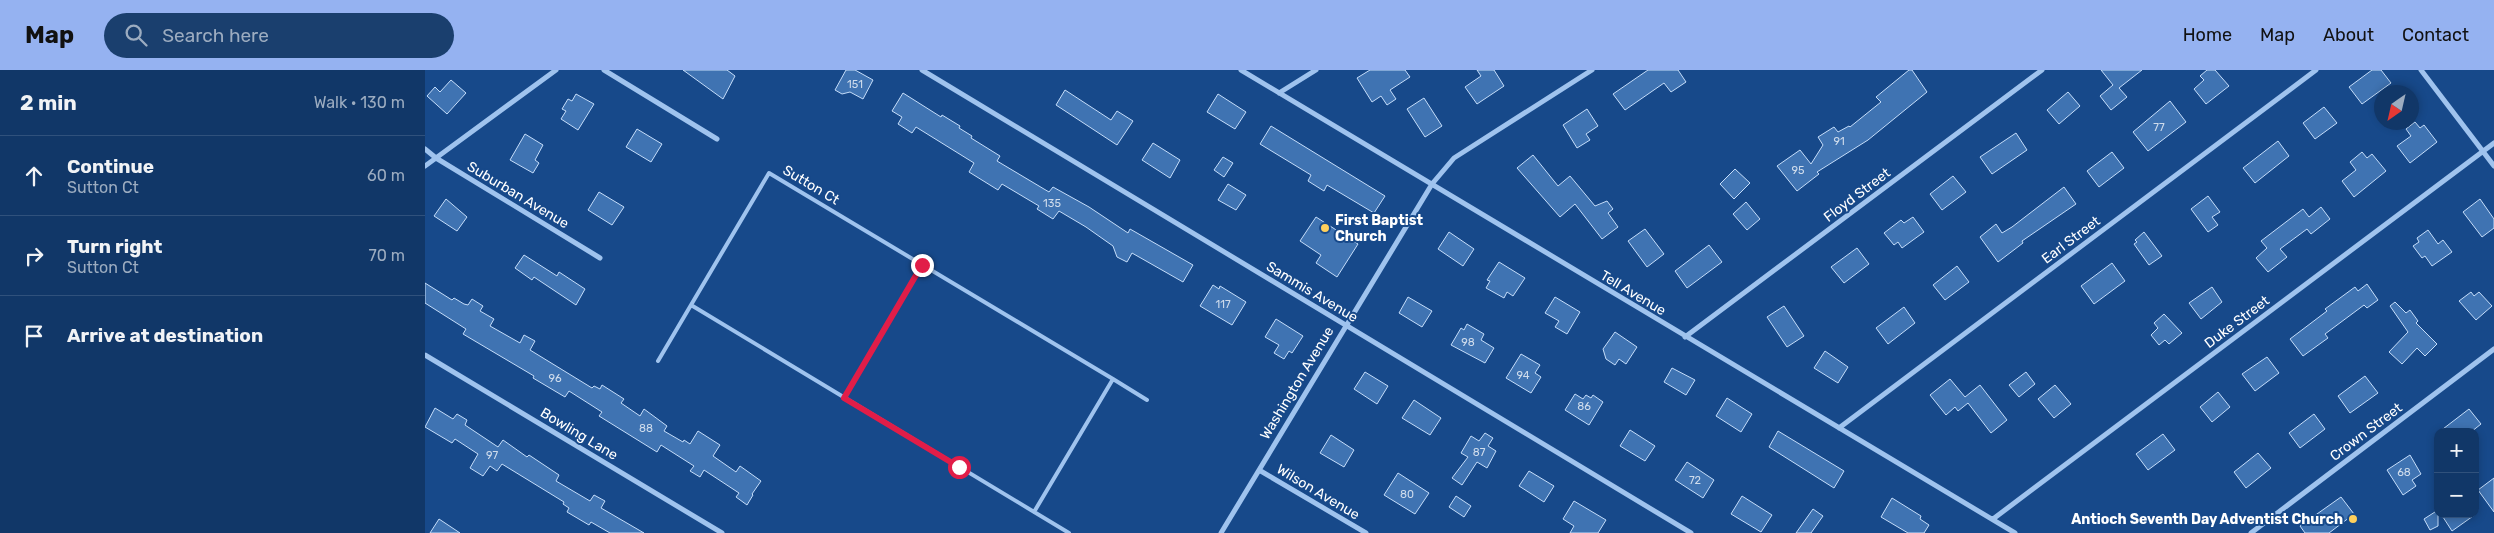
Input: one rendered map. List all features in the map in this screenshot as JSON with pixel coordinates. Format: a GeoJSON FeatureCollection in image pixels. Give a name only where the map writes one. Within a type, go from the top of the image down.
{"type":"FeatureCollection","features":[{"type":"Feature","properties":{"kind":"street"},"geometry":{"type":"LineString","coordinates":[[425,166],[556,70]]}},
{"type":"Feature","properties":{"kind":"street"},"geometry":{"type":"LineString","coordinates":[[604,70],[717,139]]}},
{"type":"Feature","properties":{"kind":"street","name":"Sammis Avenue"},"geometry":{"type":"LineString","coordinates":[[922,70],[1691,533]]}},
{"type":"Feature","properties":{"kind":"street","name":"Tell Avenue"},"geometry":{"type":"LineString","coordinates":[[1241,70],[2015,533]]}},
{"type":"Feature","properties":{"kind":"street"},"geometry":{"type":"LineString","coordinates":[[1279,94],[1316,70]]}},
{"type":"Feature","properties":{"kind":"street","name":"Washington Avenue"},"geometry":{"type":"LineString","coordinates":[[1221,533],[1432,184],[1455,158],[1592,70]]}},
{"type":"Feature","properties":{"kind":"street","name":"Floyd Street"},"geometry":{"type":"LineString","coordinates":[[1685,337],[2042,70]]}},
{"type":"Feature","properties":{"kind":"street","name":"Earl Street"},"geometry":{"type":"LineString","coordinates":[[1839,428],[2316,70]]}},
{"type":"Feature","properties":{"kind":"street"},"geometry":{"type":"LineString","coordinates":[[2421,70],[2494,166]]}},
{"type":"Feature","properties":{"kind":"street","name":"Duke Street"},"geometry":{"type":"LineString","coordinates":[[1993,519],[2494,142]]}},
{"type":"Feature","properties":{"kind":"street","name":"Suburban Avenue"},"geometry":{"type":"LineString","coordinates":[[425,149],[436,158],[600,258]]}},
{"type":"Feature","properties":{"kind":"street","name":"Crown Street"},"geometry":{"type":"LineString","coordinates":[[2251,533],[2494,349]]}},
{"type":"Feature","properties":{"kind":"street","name":"Bowling Lane"},"geometry":{"type":"LineString","coordinates":[[425,355],[721,533]]}},
{"type":"Feature","properties":{"kind":"street","name":"Wilson Avenue"},"geometry":{"type":"LineString","coordinates":[[1259,470],[1366,533]]}},
{"type":"Feature","properties":{"kind":"lane","name":"Sutton Ct"},"geometry":{"type":"LineString","coordinates":[[658,361],[769,173],[1147,400]]}},
{"type":"Feature","properties":{"kind":"lane"},"geometry":{"type":"LineString","coordinates":[[844,398],[922,265]]}},
{"type":"Feature","properties":{"kind":"lane"},"geometry":{"type":"LineString","coordinates":[[691,305],[1069,533]]}},
{"type":"Feature","properties":{"kind":"lane"},"geometry":{"type":"LineString","coordinates":[[1034,512],[1113,379]]}},
{"type":"Feature","properties":{"kind":"building"},"geometry":{"type":"Polygon","coordinates":[[[683,70],[727,70],[735,76],[723,99],[683,70]]]}},
{"type":"Feature","properties":{"kind":"building"},"geometry":{"type":"Polygon","coordinates":[[[846,70],[855,70],[873,80],[863,99],[850,92],[842,94],[835,90],[846,70]]]}},
{"type":"Feature","properties":{"kind":"building"},"geometry":{"type":"Polygon","coordinates":[[[1370,70],[1405,70],[1410,77],[1390,90],[1396,99],[1387,105],[1381,96],[1372,102],[1357,78],[1370,70]]]}},
{"type":"Feature","properties":{"kind":"building"},"geometry":{"type":"Polygon","coordinates":[[[1477,70],[1494,70],[1504,86],[1477,104],[1465,87],[1481,76],[1477,70]]]}},
{"type":"Feature","properties":{"kind":"building"},"geometry":{"type":"Polygon","coordinates":[[[1648,70],[1678,70],[1686,82],[1671,92],[1664,83],[1625,110],[1613,94],[1648,70]]]}},
{"type":"Feature","properties":{"kind":"building"},"geometry":{"type":"Polygon","coordinates":[[[1909,70],[1912,70],[1927,92],[1868,140],[1817,172],[1819,174],[1797,191],[1777,166],[1800,150],[1811,164],[1823,145],[1818,137],[1834,127],[1838,132],[1850,127],[1881,102],[1876,97],[1909,70]]]}},
{"type":"Feature","properties":{"kind":"building"},"geometry":{"type":"Polygon","coordinates":[[[2101,70],[2142,70],[2119,88],[2127,97],[2111,110],[2100,96],[2113,85],[2101,70]]]}},
{"type":"Feature","properties":{"kind":"building"},"geometry":{"type":"Polygon","coordinates":[[[2207,70],[2215,70],[2229,86],[2206,104],[2194,89],[2204,80],[2200,76],[2207,70]]]}},
{"type":"Feature","properties":{"kind":"building"},"geometry":{"type":"Polygon","coordinates":[[[2372,70],[2381,70],[2391,83],[2388,85],[2374,85],[2374,95],[2362,104],[2349,87],[2372,70]]]}},
{"type":"Feature","properties":{"kind":"building"},"geometry":{"type":"Polygon","coordinates":[[[451,80],[466,93],[447,114],[427,96],[435,87],[440,92],[451,80]]]}},
{"type":"Feature","properties":{"kind":"building"},"geometry":{"type":"Polygon","coordinates":[[[1065,90],[1111,120],[1117,111],[1133,121],[1117,145],[1056,105],[1065,90]]]}},
{"type":"Feature","properties":{"kind":"building"},"geometry":{"type":"Polygon","coordinates":[[[2068,92],[2080,106],[2059,124],[2047,110],[2068,92]]]}},
{"type":"Feature","properties":{"kind":"building"},"geometry":{"type":"Polygon","coordinates":[[[903,93],[941,117],[942,115],[960,126],[959,128],[972,136],[971,138],[1000,156],[997,161],[1049,192],[1053,187],[1089,207],[1128,233],[1130,229],[1193,265],[1183,282],[1132,253],[1127,262],[1117,257],[1113,246],[1059,211],[1053,219],[1037,209],[1039,206],[1002,184],[998,190],[969,172],[974,163],[916,127],[912,133],[898,124],[902,117],[892,111],[903,93]]]}},
{"type":"Feature","properties":{"kind":"building"},"geometry":{"type":"Polygon","coordinates":[[[576,94],[594,104],[578,130],[561,119],[566,111],[562,109],[568,99],[572,101],[576,94]]]}},
{"type":"Feature","properties":{"kind":"building"},"geometry":{"type":"Polygon","coordinates":[[[1218,94],[1246,112],[1235,129],[1207,112],[1218,94]]]}},
{"type":"Feature","properties":{"kind":"building"},"geometry":{"type":"Polygon","coordinates":[[[1424,98],[1442,126],[1425,137],[1407,109],[1424,98]]]}},
{"type":"Feature","properties":{"kind":"building"},"geometry":{"type":"Polygon","coordinates":[[[2170,101],[2186,122],[2148,151],[2133,132],[2170,101]]]}},
{"type":"Feature","properties":{"kind":"building"},"geometry":{"type":"Polygon","coordinates":[[[2324,107],[2337,123],[2315,139],[2303,123],[2324,107]]]}},
{"type":"Feature","properties":{"kind":"building"},"geometry":{"type":"Polygon","coordinates":[[[1587,109],[1598,126],[1586,134],[1590,140],[1577,148],[1563,125],[1587,109]]]}},
{"type":"Feature","properties":{"kind":"building"},"geometry":{"type":"Polygon","coordinates":[[[2424,125],[2437,142],[2410,163],[2397,146],[2411,136],[2407,130],[2419,130],[2419,127],[2424,125]]]}},
{"type":"Feature","properties":{"kind":"building"},"geometry":{"type":"Polygon","coordinates":[[[1271,126],[1385,196],[1374,213],[1327,185],[1324,191],[1308,181],[1311,175],[1260,144],[1271,126]]]}},
{"type":"Feature","properties":{"kind":"building"},"geometry":{"type":"Polygon","coordinates":[[[637,129],[662,144],[651,162],[626,147],[637,129]]]}},
{"type":"Feature","properties":{"kind":"building"},"geometry":{"type":"Polygon","coordinates":[[[2016,133],[2027,150],[1992,174],[1980,157],[2016,133]]]}},
{"type":"Feature","properties":{"kind":"building"},"geometry":{"type":"Polygon","coordinates":[[[525,134],[543,145],[535,160],[539,163],[533,173],[510,160],[525,134]]]}},
{"type":"Feature","properties":{"kind":"building"},"geometry":{"type":"Polygon","coordinates":[[[2278,141],[2289,156],[2255,183],[2243,168],[2278,141]]]}},
{"type":"Feature","properties":{"kind":"building"},"geometry":{"type":"Polygon","coordinates":[[[1153,143],[1180,160],[1170,178],[1142,160],[1153,143]]]}},
{"type":"Feature","properties":{"kind":"building"},"geometry":{"type":"Polygon","coordinates":[[[2112,152],[2124,168],[2099,187],[2087,171],[2112,152]]]}},
{"type":"Feature","properties":{"kind":"building"},"geometry":{"type":"Polygon","coordinates":[[[2362,152],[2367,158],[2372,154],[2386,171],[2354,197],[2342,181],[2356,170],[2350,162],[2362,152]]]}},
{"type":"Feature","properties":{"kind":"building"},"geometry":{"type":"Polygon","coordinates":[[[1533,155],[1558,186],[1570,176],[1595,206],[1607,201],[1613,209],[1608,213],[1618,227],[1602,239],[1575,204],[1560,217],[1517,168],[1533,155]]]}},
{"type":"Feature","properties":{"kind":"building"},"geometry":{"type":"Polygon","coordinates":[[[1223,157],[1233,163],[1224,177],[1214,170],[1223,157]]]}},
{"type":"Feature","properties":{"kind":"building"},"geometry":{"type":"Polygon","coordinates":[[[1735,169],[1750,183],[1734,199],[1720,184],[1735,169]]]}},
{"type":"Feature","properties":{"kind":"building"},"geometry":{"type":"Polygon","coordinates":[[[1953,176],[1966,192],[1942,210],[1930,194],[1953,176]]]}},
{"type":"Feature","properties":{"kind":"building"},"geometry":{"type":"Polygon","coordinates":[[[1228,184],[1246,195],[1236,210],[1218,200],[1228,184]]]}},
{"type":"Feature","properties":{"kind":"building"},"geometry":{"type":"Polygon","coordinates":[[[2064,187],[2076,204],[2022,241],[2023,243],[1998,262],[1980,237],[1996,224],[2002,233],[2064,187]]]}},
{"type":"Feature","properties":{"kind":"building"},"geometry":{"type":"Polygon","coordinates":[[[599,192],[624,207],[612,225],[588,210],[599,192]]]}},
{"type":"Feature","properties":{"kind":"building"},"geometry":{"type":"Polygon","coordinates":[[[2208,196],[2220,212],[2212,217],[2218,225],[2208,232],[2191,209],[2208,196]]]}},
{"type":"Feature","properties":{"kind":"building"},"geometry":{"type":"Polygon","coordinates":[[[446,199],[467,217],[457,231],[434,216],[446,199]]]}},
{"type":"Feature","properties":{"kind":"building"},"geometry":{"type":"Polygon","coordinates":[[[2480,199],[2494,219],[2494,228],[2482,237],[2463,212],[2480,199]]]}},
{"type":"Feature","properties":{"kind":"building"},"geometry":{"type":"Polygon","coordinates":[[[1746,202],[1760,219],[1747,230],[1733,214],[1746,202]]]}},
{"type":"Feature","properties":{"kind":"building"},"geometry":{"type":"Polygon","coordinates":[[[2321,207],[2330,219],[2311,234],[2307,229],[2280,249],[2287,257],[2268,272],[2256,258],[2267,248],[2261,241],[2303,209],[2309,217],[2321,207]]]}},
{"type":"Feature","properties":{"kind":"building"},"geometry":{"type":"Polygon","coordinates":[[[1316,217],[1358,244],[1337,277],[1316,263],[1321,255],[1300,241],[1316,217]]]}},
{"type":"Feature","properties":{"kind":"building"},"geometry":{"type":"Polygon","coordinates":[[[1913,217],[1924,232],[1902,248],[1898,242],[1894,245],[1884,233],[1901,220],[1904,223],[1913,217]]]}},
{"type":"Feature","properties":{"kind":"building"},"geometry":{"type":"Polygon","coordinates":[[[1645,229],[1664,254],[1647,267],[1628,241],[1645,229]]]}},
{"type":"Feature","properties":{"kind":"building"},"geometry":{"type":"Polygon","coordinates":[[[2428,230],[2438,244],[2443,240],[2452,252],[2432,266],[2425,256],[2422,258],[2413,246],[2419,242],[2417,238],[2428,230]]]}},
{"type":"Feature","properties":{"kind":"building"},"geometry":{"type":"Polygon","coordinates":[[[1449,232],[1474,249],[1463,266],[1438,249],[1449,232]]]}},
{"type":"Feature","properties":{"kind":"building"},"geometry":{"type":"Polygon","coordinates":[[[2144,232],[2162,256],[2149,265],[2134,244],[2137,242],[2135,240],[2144,232]]]}},
{"type":"Feature","properties":{"kind":"building"},"geometry":{"type":"Polygon","coordinates":[[[1709,245],[1722,262],[1687,288],[1675,271],[1709,245]]]}},
{"type":"Feature","properties":{"kind":"building"},"geometry":{"type":"Polygon","coordinates":[[[1857,248],[1869,264],[1844,283],[1831,267],[1857,248]]]}},
{"type":"Feature","properties":{"kind":"building"},"geometry":{"type":"Polygon","coordinates":[[[524,255],[557,276],[559,272],[585,289],[576,305],[534,277],[532,280],[515,268],[524,255]]]}},
{"type":"Feature","properties":{"kind":"building"},"geometry":{"type":"Polygon","coordinates":[[[1499,262],[1525,278],[1513,296],[1507,292],[1504,298],[1486,288],[1490,281],[1487,280],[1499,262]]]}},
{"type":"Feature","properties":{"kind":"building"},"geometry":{"type":"Polygon","coordinates":[[[2112,263],[2125,281],[2094,304],[2081,286],[2112,263]]]}},
{"type":"Feature","properties":{"kind":"building"},"geometry":{"type":"Polygon","coordinates":[[[1957,266],[1969,282],[1945,300],[1933,285],[1957,266]]]}},
{"type":"Feature","properties":{"kind":"building"},"geometry":{"type":"Polygon","coordinates":[[[425,283],[452,300],[454,298],[468,305],[472,299],[483,306],[480,311],[494,319],[490,326],[520,343],[524,335],[535,341],[530,350],[592,388],[594,386],[600,389],[602,385],[624,399],[621,403],[640,416],[644,409],[667,426],[664,431],[683,442],[684,440],[690,444],[698,431],[720,445],[713,456],[736,472],[740,466],[761,481],[747,505],[736,497],[739,493],[704,470],[700,477],[690,471],[694,466],[661,445],[657,452],[599,416],[602,412],[569,391],[565,397],[533,378],[534,376],[463,334],[466,329],[425,303],[425,283]]]}},
{"type":"Feature","properties":{"kind":"building"},"geometry":{"type":"Polygon","coordinates":[[[2367,284],[2378,300],[2367,308],[2364,305],[2325,334],[2328,338],[2303,356],[2290,339],[2327,311],[2325,309],[2355,287],[2358,291],[2367,284]]]}},
{"type":"Feature","properties":{"kind":"building"},"geometry":{"type":"Polygon","coordinates":[[[1213,285],[1219,289],[1220,286],[1246,302],[1232,325],[1200,306],[1213,285]]]}},
{"type":"Feature","properties":{"kind":"building"},"geometry":{"type":"Polygon","coordinates":[[[2212,287],[2222,302],[2201,319],[2189,303],[2212,287]]]}},
{"type":"Feature","properties":{"kind":"building"},"geometry":{"type":"Polygon","coordinates":[[[2471,292],[2474,296],[2479,292],[2492,306],[2476,320],[2459,301],[2471,292]]]}},
{"type":"Feature","properties":{"kind":"building"},"geometry":{"type":"Polygon","coordinates":[[[1408,297],[1432,311],[1422,327],[1399,313],[1408,297]]]}},
{"type":"Feature","properties":{"kind":"building"},"geometry":{"type":"Polygon","coordinates":[[[1555,297],[1580,312],[1567,334],[1555,327],[1559,321],[1545,313],[1555,297]]]}},
{"type":"Feature","properties":{"kind":"building"},"geometry":{"type":"Polygon","coordinates":[[[2395,302],[2406,313],[2410,310],[2418,321],[2416,323],[2437,344],[2425,356],[2417,348],[2402,364],[2389,352],[2408,332],[2390,306],[2395,302]]]}},
{"type":"Feature","properties":{"kind":"building"},"geometry":{"type":"Polygon","coordinates":[[[1784,306],[1804,336],[1787,347],[1767,317],[1784,306]]]}},
{"type":"Feature","properties":{"kind":"building"},"geometry":{"type":"Polygon","coordinates":[[[1904,307],[1915,323],[1888,344],[1876,328],[1904,307]]]}},
{"type":"Feature","properties":{"kind":"building"},"geometry":{"type":"Polygon","coordinates":[[[2164,314],[2182,333],[2169,344],[2165,340],[2159,345],[2151,335],[2158,328],[2154,323],[2164,314]]]}},
{"type":"Feature","properties":{"kind":"building"},"geometry":{"type":"Polygon","coordinates":[[[1276,319],[1303,336],[1292,353],[1289,351],[1284,359],[1274,353],[1279,345],[1265,337],[1276,319]]]}},
{"type":"Feature","properties":{"kind":"building"},"geometry":{"type":"Polygon","coordinates":[[[1467,324],[1484,334],[1481,340],[1494,348],[1485,363],[1451,345],[1461,328],[1464,330],[1467,324]]]}},
{"type":"Feature","properties":{"kind":"building"},"geometry":{"type":"Polygon","coordinates":[[[1615,332],[1637,347],[1626,364],[1619,359],[1615,365],[1606,359],[1603,349],[1615,332]]]}},
{"type":"Feature","properties":{"kind":"building"},"geometry":{"type":"Polygon","coordinates":[[[1825,351],[1848,367],[1838,383],[1814,368],[1825,351]]]}},
{"type":"Feature","properties":{"kind":"building"},"geometry":{"type":"Polygon","coordinates":[[[1521,354],[1540,365],[1535,373],[1541,377],[1531,393],[1506,378],[1521,354]]]}},
{"type":"Feature","properties":{"kind":"building"},"geometry":{"type":"Polygon","coordinates":[[[2267,357],[2279,373],[2255,391],[2242,374],[2267,357]]]}},
{"type":"Feature","properties":{"kind":"building"},"geometry":{"type":"Polygon","coordinates":[[[1672,368],[1695,380],[1686,395],[1664,382],[1672,368]]]}},
{"type":"Feature","properties":{"kind":"building"},"geometry":{"type":"Polygon","coordinates":[[[1365,372],[1388,386],[1377,404],[1354,389],[1365,372]]]}},
{"type":"Feature","properties":{"kind":"building"},"geometry":{"type":"Polygon","coordinates":[[[2026,372],[2035,384],[2019,397],[2009,385],[2026,372]]]}},
{"type":"Feature","properties":{"kind":"building"},"geometry":{"type":"Polygon","coordinates":[[[2365,376],[2378,393],[2350,413],[2338,396],[2365,376]]]}},
{"type":"Feature","properties":{"kind":"building"},"geometry":{"type":"Polygon","coordinates":[[[1950,379],[1965,397],[1980,385],[2007,420],[1991,433],[1968,403],[1958,411],[1955,407],[1946,415],[1930,395],[1950,379]]]}},
{"type":"Feature","properties":{"kind":"building"},"geometry":{"type":"Polygon","coordinates":[[[2055,385],[2071,404],[2054,418],[2038,399],[2055,385]]]}},
{"type":"Feature","properties":{"kind":"building"},"geometry":{"type":"Polygon","coordinates":[[[2218,392],[2230,407],[2212,422],[2200,407],[2218,392]]]}},
{"type":"Feature","properties":{"kind":"building"},"geometry":{"type":"Polygon","coordinates":[[[1575,394],[1583,399],[1586,395],[1591,398],[1593,395],[1603,402],[1589,425],[1565,410],[1575,394]]]}},
{"type":"Feature","properties":{"kind":"building"},"geometry":{"type":"Polygon","coordinates":[[[1727,398],[1752,414],[1741,432],[1716,416],[1727,398]]]}},
{"type":"Feature","properties":{"kind":"building"},"geometry":{"type":"Polygon","coordinates":[[[1414,400],[1441,418],[1430,435],[1402,418],[1414,400]]]}},
{"type":"Feature","properties":{"kind":"building"},"geometry":{"type":"Polygon","coordinates":[[[435,408],[453,419],[457,414],[467,420],[465,425],[498,447],[503,440],[527,457],[529,455],[559,475],[556,481],[590,501],[594,495],[605,501],[601,508],[644,533],[610,533],[591,522],[589,525],[567,512],[569,508],[563,504],[564,502],[502,464],[497,471],[490,466],[483,476],[470,468],[478,454],[455,439],[452,443],[425,427],[435,408]]]}},
{"type":"Feature","properties":{"kind":"building"},"geometry":{"type":"Polygon","coordinates":[[[2469,409],[2481,424],[2476,428],[2444,428],[2469,409]]]}},
{"type":"Feature","properties":{"kind":"building"},"geometry":{"type":"Polygon","coordinates":[[[2314,414],[2325,429],[2300,448],[2289,433],[2314,414]]]}},
{"type":"Feature","properties":{"kind":"building"},"geometry":{"type":"Polygon","coordinates":[[[1630,430],[1655,446],[1645,461],[1620,446],[1630,430]]]}},
{"type":"Feature","properties":{"kind":"building"},"geometry":{"type":"Polygon","coordinates":[[[1778,431],[1844,471],[1834,488],[1769,447],[1778,431]]]}},
{"type":"Feature","properties":{"kind":"building"},"geometry":{"type":"Polygon","coordinates":[[[1485,433],[1493,438],[1488,446],[1496,451],[1487,468],[1477,462],[1462,485],[1452,478],[1468,457],[1461,453],[1471,436],[1479,441],[1485,433]]]}},
{"type":"Feature","properties":{"kind":"building"},"geometry":{"type":"Polygon","coordinates":[[[2163,434],[2175,450],[2148,470],[2136,454],[2163,434]]]}},
{"type":"Feature","properties":{"kind":"building"},"geometry":{"type":"Polygon","coordinates":[[[1331,435],[1354,450],[1344,467],[1320,453],[1331,435]]]}},
{"type":"Feature","properties":{"kind":"building"},"geometry":{"type":"Polygon","coordinates":[[[2258,453],[2271,468],[2246,488],[2234,472],[2258,453]]]}},
{"type":"Feature","properties":{"kind":"building"},"geometry":{"type":"Polygon","coordinates":[[[2410,455],[2421,474],[2412,480],[2416,486],[2403,495],[2387,470],[2410,455]]]}},
{"type":"Feature","properties":{"kind":"building"},"geometry":{"type":"Polygon","coordinates":[[[1687,462],[1714,480],[1703,498],[1675,480],[1687,462]]]}},
{"type":"Feature","properties":{"kind":"building"},"geometry":{"type":"Polygon","coordinates":[[[1529,471],[1554,486],[1544,502],[1519,486],[1529,471]]]}},
{"type":"Feature","properties":{"kind":"building"},"geometry":{"type":"Polygon","coordinates":[[[1398,473],[1429,493],[1415,514],[1384,495],[1398,473]]]}},
{"type":"Feature","properties":{"kind":"building"},"geometry":{"type":"Polygon","coordinates":[[[2494,478],[2494,512],[2479,491],[2479,489],[2494,478]]]}},
{"type":"Feature","properties":{"kind":"building"},"geometry":{"type":"Polygon","coordinates":[[[1456,496],[1471,506],[1464,517],[1449,507],[1456,496]]]}},
{"type":"Feature","properties":{"kind":"building"},"geometry":{"type":"Polygon","coordinates":[[[1742,496],[1772,515],[1761,532],[1731,514],[1742,496]]]}},
{"type":"Feature","properties":{"kind":"building"},"geometry":{"type":"Polygon","coordinates":[[[2341,497],[2354,514],[2329,533],[2305,533],[2300,526],[2341,497]]]}},
{"type":"Feature","properties":{"kind":"building"},"geometry":{"type":"Polygon","coordinates":[[[1892,498],[1921,516],[1920,519],[1929,525],[1924,533],[1908,533],[1881,517],[1892,498]]]}},
{"type":"Feature","properties":{"kind":"building"},"geometry":{"type":"Polygon","coordinates":[[[1574,501],[1606,520],[1598,533],[1570,533],[1574,526],[1563,519],[1574,501]]]}},
{"type":"Feature","properties":{"kind":"building"},"geometry":{"type":"Polygon","coordinates":[[[1813,509],[1823,516],[1811,533],[1796,533],[1813,509]]]}},
{"type":"Feature","properties":{"kind":"building"},"geometry":{"type":"Polygon","coordinates":[[[2434,513],[2434,518],[2438,518],[2438,526],[2430,530],[2424,519],[2434,513]]]}},
{"type":"Feature","properties":{"kind":"building"},"geometry":{"type":"Polygon","coordinates":[[[2444,518],[2470,518],[2452,531],[2444,518]]]}},
{"type":"Feature","properties":{"kind":"building"},"geometry":{"type":"Polygon","coordinates":[[[439,519],[460,533],[430,533],[439,519]]]}},
{"type":"Feature","properties":{"kind":"place","name":"First Baptist Church"},"geometry":{"type":"Point","coordinates":[1325,228]}},
{"type":"Feature","properties":{"kind":"place","name":"Antioch Seventh Day Adventist Church"},"geometry":{"type":"Point","coordinates":[2353,519]}},
{"type":"Feature","properties":{"kind":"route"},"geometry":{"type":"LineString","coordinates":[[922,265],[844,398],[959,467]]}}]}
